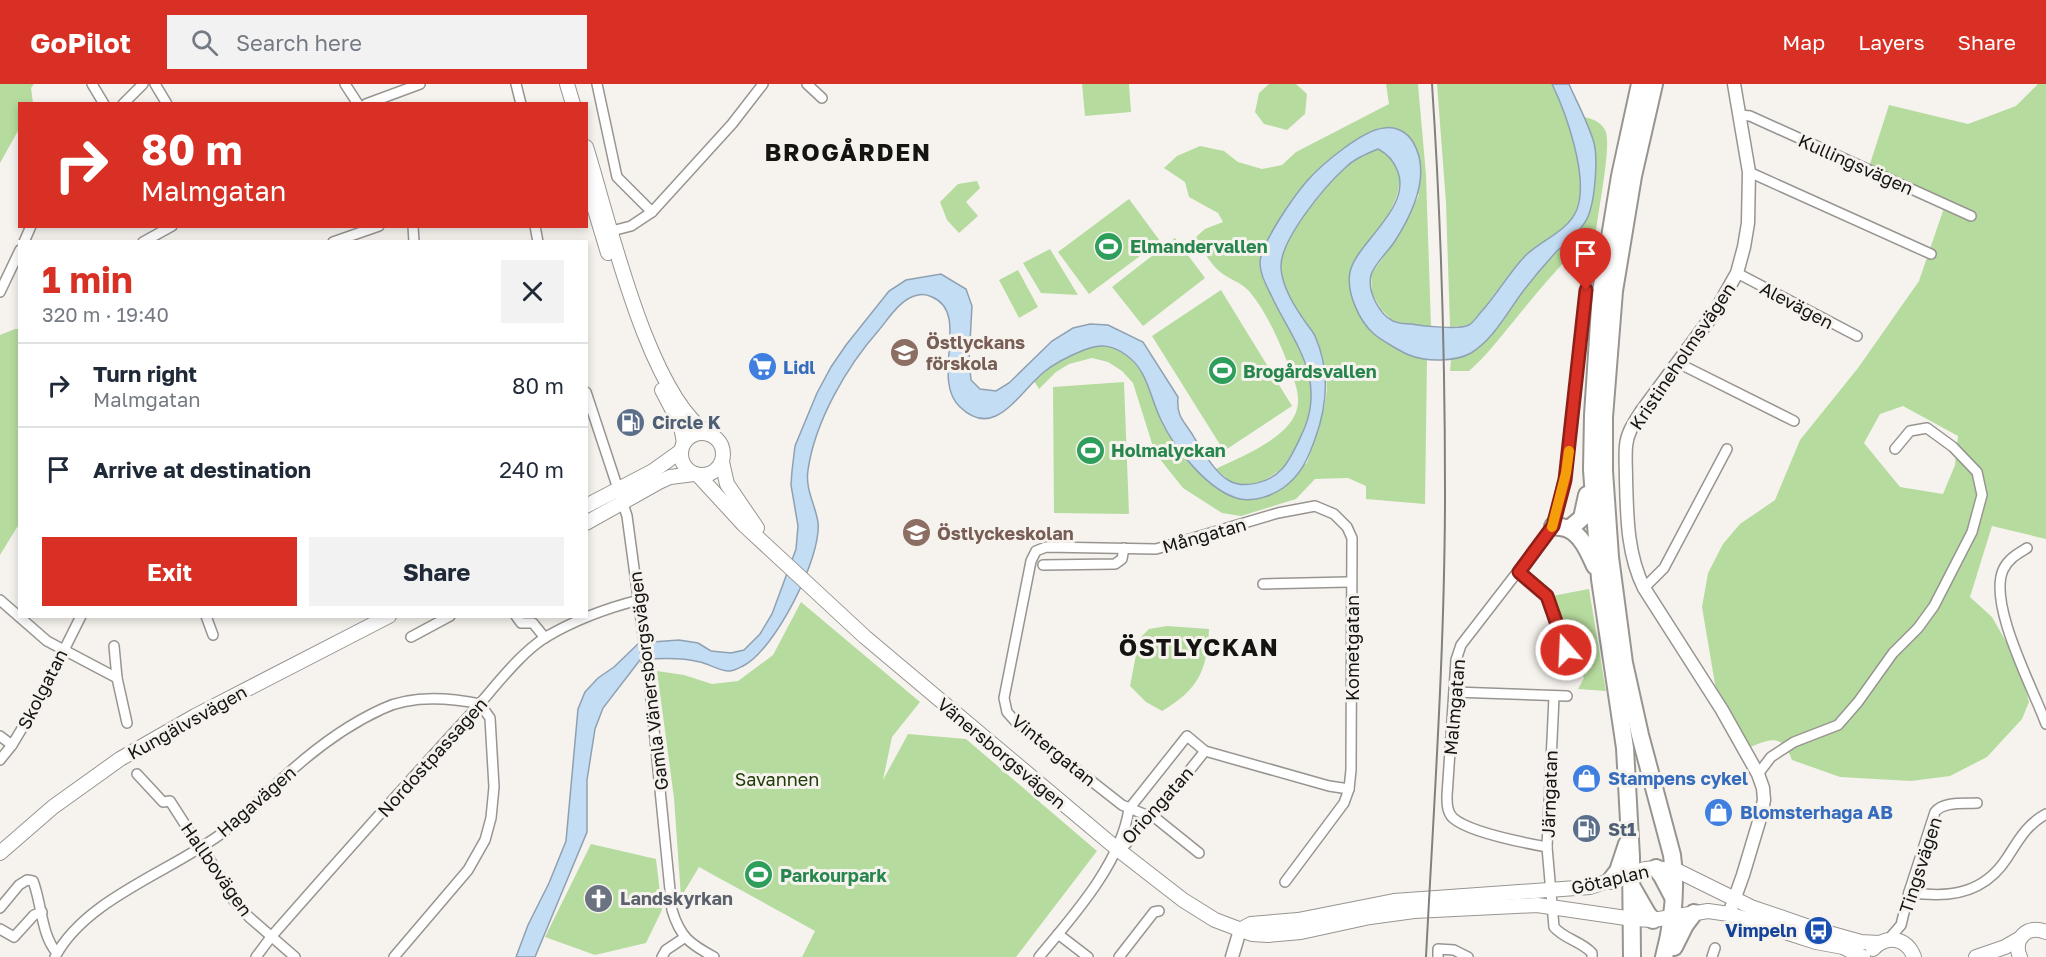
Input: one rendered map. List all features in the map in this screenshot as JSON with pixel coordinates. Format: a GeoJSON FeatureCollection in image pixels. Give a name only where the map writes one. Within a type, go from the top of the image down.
{"type":"FeatureCollection","features":[{"type":"Feature","properties":{"kind":"highway"},"geometry":{"type":"LineString","coordinates":[[1632,957],[1633,920],[1625,748],[1600,579],[1592,470],[1601,292],[1620,176],[1640,84]]}},
{"type":"Feature","properties":{"kind":"highway"},"geometry":{"type":"LineString","coordinates":[[1654,84],[1633,176],[1614,291],[1604,417],[1604,471],[1610,557],[1624,663],[1674,870],[1673,916],[1665,957]]}},
{"type":"Feature","properties":{"kind":"highway"},"geometry":{"type":"LineString","coordinates":[[1592,470],[1582,518],[1561,527],[1587,548],[1600,579]]}},
{"type":"Feature","properties":{"kind":"highway"},"geometry":{"type":"LineString","coordinates":[[1611,880],[1618,871],[1630,835]]}},
{"type":"Feature","properties":{"kind":"highway"},"geometry":{"type":"LineString","coordinates":[[1656,868],[1668,885],[1674,899]]}},
{"type":"Feature","properties":{"kind":"highway"},"geometry":{"type":"LineString","coordinates":[[1631,880],[1648,915],[1653,920]]}},
{"type":"Feature","properties":{"kind":"highway"},"geometry":{"type":"LineString","coordinates":[[1665,957],[1694,913]]}},
{"type":"Feature","properties":{"kind":"main road"},"geometry":{"type":"LineString","coordinates":[[558,84],[563,102]]}},
{"type":"Feature","properties":{"kind":"main road"},"geometry":{"type":"LineString","coordinates":[[567,84],[572,102]]}},
{"type":"Feature","properties":{"kind":"main road"},"geometry":{"type":"LineString","coordinates":[[588,155],[633,331],[654,377],[681,426],[681,456],[685,467],[696,474]]}},
{"type":"Feature","properties":{"kind":"main road"},"geometry":{"type":"LineString","coordinates":[[588,185],[655,359],[684,408],[702,430],[721,445],[723,456],[722,462],[712,473],[681,475],[659,482],[588,522]]}},
{"type":"Feature","properties":{"kind":"main road"},"geometry":{"type":"LineString","coordinates":[[588,505],[653,471],[695,434],[709,435]]}},
{"type":"Feature","properties":{"kind":"main road","name":"Vänersborgsvägen"},"geometry":{"type":"LineString","coordinates":[[722,462],[724,477],[732,493],[778,556]]}},
{"type":"Feature","properties":{"kind":"main road","name":"Vänersborgsvägen"},"geometry":{"type":"LineString","coordinates":[[696,474],[744,525],[812,590],[933,696],[1116,848],[1205,916],[1252,934],[1301,932],[1395,913],[1537,905],[1633,920]]}},
{"type":"Feature","properties":{"kind":"main road","name":"Kungälvsvägen"},"geometry":{"type":"LineString","coordinates":[[0,853],[53,807],[120,759],[195,716],[385,618]]}},
{"type":"Feature","properties":{"kind":"main road","name":"Götaplan"},"geometry":{"type":"LineString","coordinates":[[1551,891],[1590,887],[1611,880],[1631,880],[1656,868],[1674,870],[1688,874],[1734,900],[1839,937],[1861,942],[1898,940],[1910,950],[1924,957]]}},
{"type":"Feature","properties":{"kind":"main road"},"geometry":{"type":"LineString","coordinates":[[1240,930],[1251,924],[1298,920],[1394,901],[1551,891]]}},
{"type":"Feature","properties":{"kind":"main road"},"geometry":{"type":"LineString","coordinates":[[1633,920],[1653,920],[1708,911],[1729,914],[1816,942],[1848,957]]}},
{"type":"Feature","properties":{"kind":"main road"},"geometry":{"type":"LineString","coordinates":[[1976,957],[2005,947],[2028,931],[2044,930]]}},
{"type":"Feature","properties":{"kind":"main road"},"geometry":{"type":"LineString","coordinates":[[2019,939],[2017,947],[2020,957]]}},
{"type":"Feature","properties":{"kind":"main road"},"geometry":{"type":"LineString","coordinates":[[1869,957],[1875,947],[1884,941]]}},
{"type":"Feature","properties":{"kind":"main road"},"geometry":{"type":"LineString","coordinates":[[1816,942],[1843,947],[1863,957]]}},
{"type":"Feature","properties":{"kind":"street"},"geometry":{"type":"LineString","coordinates":[[92,84],[103,102]]}},
{"type":"Feature","properties":{"kind":"street"},"geometry":{"type":"LineString","coordinates":[[125,102],[143,84]]}},
{"type":"Feature","properties":{"kind":"street"},"geometry":{"type":"LineString","coordinates":[[155,84],[166,102]]}},
{"type":"Feature","properties":{"kind":"street"},"geometry":{"type":"LineString","coordinates":[[345,84],[357,102]]}},
{"type":"Feature","properties":{"kind":"street"},"geometry":{"type":"LineString","coordinates":[[371,102],[420,84]]}},
{"type":"Feature","properties":{"kind":"street"},"geometry":{"type":"LineString","coordinates":[[516,84],[520,102]]}},
{"type":"Feature","properties":{"kind":"street"},"geometry":{"type":"LineString","coordinates":[[597,84],[617,177],[652,212]]}},
{"type":"Feature","properties":{"kind":"street"},"geometry":{"type":"LineString","coordinates":[[607,232],[631,226],[652,212],[732,124],[763,84]]}},
{"type":"Feature","properties":{"kind":"street"},"geometry":{"type":"LineString","coordinates":[[807,84],[822,98]]}},
{"type":"Feature","properties":{"kind":"street","name":"Kristineholmsvägen"},"geometry":{"type":"LineString","coordinates":[[1729,914],[1743,875],[1764,800],[1763,788],[1758,774],[1716,701],[1636,574],[1631,555],[1627,507],[1626,445],[1631,429],[1641,412],[1715,312],[1737,273],[1748,223],[1749,172],[1734,84]]}},
{"type":"Feature","properties":{"kind":"street","name":"Kullingsvägen"},"geometry":{"type":"LineString","coordinates":[[1740,115],[1750,116],[1971,216]]}},
{"type":"Feature","properties":{"kind":"street"},"geometry":{"type":"LineString","coordinates":[[1749,172],[1931,254]]}},
{"type":"Feature","properties":{"kind":"street"},"geometry":{"type":"LineString","coordinates":[[147,240],[168,228]]}},
{"type":"Feature","properties":{"kind":"street"},"geometry":{"type":"LineString","coordinates":[[339,240],[373,228]]}},
{"type":"Feature","properties":{"kind":"street"},"geometry":{"type":"LineString","coordinates":[[0,292],[18,253]]}},
{"type":"Feature","properties":{"kind":"street","name":"Alevägen"},"geometry":{"type":"LineString","coordinates":[[1737,273],[1857,336]]}},
{"type":"Feature","properties":{"kind":"street","name":"Malmgatan"},"geometry":{"type":"LineString","coordinates":[[1547,847],[1516,841],[1468,826],[1453,817],[1449,811],[1447,796],[1456,660],[1461,645],[1519,572],[1561,527],[1587,277]]}},
{"type":"Feature","properties":{"kind":"street"},"geometry":{"type":"LineString","coordinates":[[1678,363],[1794,421]]}},
{"type":"Feature","properties":{"kind":"street","name":"Gamla Vänersborgsvägen"},"geometry":{"type":"LineString","coordinates":[[589,408],[624,503],[648,666],[672,910],[675,922],[684,938]]}},
{"type":"Feature","properties":{"kind":"street"},"geometry":{"type":"LineString","coordinates":[[1758,774],[1771,757],[1794,742],[1838,725],[1858,702],[1893,653],[1918,628],[1929,613],[1972,532],[1982,495],[1977,472],[1953,447],[1927,428],[1910,431],[1895,449]]}},
{"type":"Feature","properties":{"kind":"street"},"geometry":{"type":"LineString","coordinates":[[1644,588],[1664,568],[1727,449]]}},
{"type":"Feature","properties":{"kind":"street","name":"Mångatan"},"geometry":{"type":"LineString","coordinates":[[1036,551],[1046,547],[1156,549],[1278,513],[1315,506],[1334,514]]}},
{"type":"Feature","properties":{"kind":"street","name":"Kometgatan"},"geometry":{"type":"LineString","coordinates":[[1334,514],[1347,527],[1352,537],[1352,760],[1349,789]]}},
{"type":"Feature","properties":{"kind":"street"},"geometry":{"type":"LineString","coordinates":[[1043,565],[1115,564],[1122,560],[1124,548]]}},
{"type":"Feature","properties":{"kind":"street"},"geometry":{"type":"LineString","coordinates":[[2027,548],[2012,556],[2003,570],[2001,607],[2046,724]]}},
{"type":"Feature","properties":{"kind":"street","name":"Vintergatan"},"geometry":{"type":"LineString","coordinates":[[1036,551],[1030,561],[1004,706],[1015,721],[1130,809],[1152,816],[1199,853]]}},
{"type":"Feature","properties":{"kind":"street"},"geometry":{"type":"LineString","coordinates":[[1519,572],[1547,596],[1572,668]]}},
{"type":"Feature","properties":{"kind":"street"},"geometry":{"type":"LineString","coordinates":[[1263,584],[1348,582]]}},
{"type":"Feature","properties":{"kind":"street"},"geometry":{"type":"LineString","coordinates":[[0,600],[18,616]]}},
{"type":"Feature","properties":{"kind":"street","name":"Nordostpassagen"},"geometry":{"type":"LineString","coordinates":[[588,616],[617,605],[639,600]]}},
{"type":"Feature","properties":{"kind":"street"},"geometry":{"type":"LineString","coordinates":[[20,618],[46,641],[117,678]]}},
{"type":"Feature","properties":{"kind":"street","name":"Skolgatan"},"geometry":{"type":"LineString","coordinates":[[0,760],[12,745],[38,702],[80,618]]}},
{"type":"Feature","properties":{"kind":"street"},"geometry":{"type":"LineString","coordinates":[[208,618],[213,635]]}},
{"type":"Feature","properties":{"kind":"street"},"geometry":{"type":"LineString","coordinates":[[411,637],[446,618]]}},
{"type":"Feature","properties":{"kind":"street"},"geometry":{"type":"LineString","coordinates":[[517,618],[521,623],[534,620],[545,638]]}},
{"type":"Feature","properties":{"kind":"street","name":"Nordostpassagen"},"geometry":{"type":"LineString","coordinates":[[256,957],[271,937],[500,680],[545,638],[584,618]]}},
{"type":"Feature","properties":{"kind":"street"},"geometry":{"type":"LineString","coordinates":[[114,646],[117,678],[127,723]]}},
{"type":"Feature","properties":{"kind":"street"},"geometry":{"type":"LineString","coordinates":[[1454,692],[1567,696]]}},
{"type":"Feature","properties":{"kind":"street","name":"Järngatan"},"geometry":{"type":"LineString","coordinates":[[1554,697],[1547,847],[1554,927],[1560,934],[1586,947],[1592,953],[1592,957]]}},
{"type":"Feature","properties":{"kind":"street","name":"Hagavägen"},"geometry":{"type":"LineString","coordinates":[[56,955],[71,933],[95,911],[223,832],[308,756],[329,740],[383,708],[415,700],[463,700],[480,704]]}},
{"type":"Feature","properties":{"kind":"street"},"geometry":{"type":"LineString","coordinates":[[394,957],[468,870],[485,840],[491,818],[494,787],[490,718],[480,704]]}},
{"type":"Feature","properties":{"kind":"street"},"geometry":{"type":"LineString","coordinates":[[0,736],[12,745]]}},
{"type":"Feature","properties":{"kind":"street","name":"Oriongatan"},"geometry":{"type":"LineString","coordinates":[[1116,848],[1130,809],[1187,736],[1205,751],[1329,786],[1349,789]]}},
{"type":"Feature","properties":{"kind":"street","name":"Oriongatan"},"geometry":{"type":"LineString","coordinates":[[1116,848],[1126,844],[1141,823],[1152,816],[1205,751]]}},
{"type":"Feature","properties":{"kind":"street","name":"Hallbovägen"},"geometry":{"type":"LineString","coordinates":[[137,774],[163,802],[170,801],[206,853],[234,901],[295,957]]}},
{"type":"Feature","properties":{"kind":"street"},"geometry":{"type":"LineString","coordinates":[[1285,882],[1338,813],[1349,789]]}},
{"type":"Feature","properties":{"kind":"street","name":"Tingsvägen"},"geometry":{"type":"LineString","coordinates":[[1884,941],[1900,925],[1935,812],[1947,805],[1977,803]]}},
{"type":"Feature","properties":{"kind":"street"},"geometry":{"type":"LineString","coordinates":[[1909,892],[1929,896],[1948,896],[1976,888],[1990,878],[2005,861],[2036,819],[2046,814]]}},
{"type":"Feature","properties":{"kind":"street"},"geometry":{"type":"LineString","coordinates":[[1040,957],[1098,880],[1116,848]]}},
{"type":"Feature","properties":{"kind":"street"},"geometry":{"type":"LineString","coordinates":[[0,908],[19,885],[27,879],[33,881],[47,936],[56,955]]}},
{"type":"Feature","properties":{"kind":"street"},"geometry":{"type":"LineString","coordinates":[[1119,957],[1154,912],[1159,911]]}},
{"type":"Feature","properties":{"kind":"street"},"geometry":{"type":"LineString","coordinates":[[0,929],[14,937],[34,915],[42,912]]}},
{"type":"Feature","properties":{"kind":"street","name":"Tingsvägen"},"geometry":{"type":"LineString","coordinates":[[1900,925],[1910,950]]}},
{"type":"Feature","properties":{"kind":"street"},"geometry":{"type":"LineString","coordinates":[[1232,957],[1240,930]]}},
{"type":"Feature","properties":{"kind":"street"},"geometry":{"type":"LineString","coordinates":[[1058,934],[1088,957]]}},
{"type":"Feature","properties":{"kind":"street"},"geometry":{"type":"LineString","coordinates":[[662,957],[666,950],[684,938],[714,957]]}},
{"type":"Feature","properties":{"kind":"street"},"geometry":{"type":"LineString","coordinates":[[1438,953],[1454,950],[1468,957]]}},
{"type":"Feature","properties":{"kind":"green space"},"geometry":{"type":"Polygon","coordinates":[[[0,84],[34,84],[31,88],[33,102],[18,102],[18,131],[0,163],[0,84]]]}},
{"type":"Feature","properties":{"kind":"green space"},"geometry":{"type":"Polygon","coordinates":[[[1082,84],[1129,84],[1131,112],[1085,116],[1082,84]]]}},
{"type":"Feature","properties":{"kind":"green space"},"geometry":{"type":"Polygon","coordinates":[[[1269,84],[1296,84],[1307,94],[1305,114],[1287,130],[1264,124],[1255,112],[1259,93],[1269,84]]]}},
{"type":"Feature","properties":{"kind":"green space"},"geometry":{"type":"Polygon","coordinates":[[[1386,84],[1418,84],[1426,175],[1431,326],[1411,325],[1392,320],[1381,309],[1372,293],[1371,275],[1395,240],[1419,195],[1379,128],[1341,150],[1298,191],[1264,246],[1263,280],[1307,363],[1311,381],[1311,404],[1306,425],[1282,469],[1263,481],[1246,485],[1230,481],[1216,469],[1254,450],[1280,433],[1290,423],[1296,412],[1297,389],[1279,341],[1255,298],[1246,288],[1215,267],[1196,237],[1205,229],[1223,222],[1218,213],[1189,197],[1185,182],[1164,168],[1177,156],[1200,146],[1224,151],[1238,162],[1262,169],[1282,165],[1296,152],[1389,104],[1386,84]]]}},
{"type":"Feature","properties":{"kind":"green space"},"geometry":{"type":"Polygon","coordinates":[[[1437,84],[1552,84],[1572,134],[1580,173],[1580,192],[1576,209],[1568,223],[1525,257],[1470,325],[1450,327],[1446,203],[1437,84]]]}},
{"type":"Feature","properties":{"kind":"green space"},"geometry":{"type":"Polygon","coordinates":[[[2038,84],[2046,84],[2046,539],[1992,526],[1970,597],[1992,617],[2019,664],[2029,702],[2022,719],[1987,757],[1950,776],[1911,781],[1840,777],[1792,760],[1784,746],[1776,740],[1750,747],[1716,690],[1702,607],[1708,573],[1723,544],[1740,524],[1775,500],[1800,440],[1858,368],[1919,281],[1945,205],[1869,167],[1889,105],[1968,124],[2016,106],[2038,84]],[[1903,406],[1880,414],[1864,443],[1900,487],[1943,494],[1955,465],[1958,436],[1903,406]]]}},
{"type":"Feature","properties":{"kind":"green space"},"geometry":{"type":"Polygon","coordinates":[[[1584,117],[1600,123],[1606,132],[1607,140],[1606,165],[1596,231],[1553,275],[1469,371],[1450,371],[1451,359],[1471,353],[1486,339],[1541,269],[1569,239],[1595,170],[1595,145],[1584,117]]]}},
{"type":"Feature","properties":{"kind":"green space"},"geometry":{"type":"Polygon","coordinates":[[[1378,149],[1396,166],[1399,186],[1392,208],[1366,247],[1355,307],[1374,334],[1408,355],[1427,359],[1425,504],[1366,499],[1366,486],[1348,478],[1315,479],[1296,499],[1241,516],[1222,513],[1183,488],[1155,453],[1133,383],[1122,371],[1108,362],[1092,358],[1069,364],[1056,372],[1039,389],[1034,381],[1078,351],[1097,345],[1113,346],[1133,361],[1143,375],[1164,426],[1178,448],[1204,473],[1243,500],[1307,463],[1325,405],[1326,372],[1316,337],[1302,318],[1284,284],[1280,265],[1282,255],[1307,213],[1328,186],[1350,164],[1378,149]]]}},
{"type":"Feature","properties":{"kind":"green space"},"geometry":{"type":"Polygon","coordinates":[[[977,181],[980,188],[966,202],[978,216],[959,233],[947,220],[940,202],[958,184],[977,181]]]}},
{"type":"Feature","properties":{"kind":"green space","name":"Elmandervallen"},"geometry":{"type":"Polygon","coordinates":[[[1129,199],[1160,241],[1089,294],[1058,252],[1129,199]]]}},
{"type":"Feature","properties":{"kind":"green space"},"geometry":{"type":"Polygon","coordinates":[[[1175,238],[1205,278],[1143,326],[1112,287],[1175,238]]]}},
{"type":"Feature","properties":{"kind":"green space"},"geometry":{"type":"Polygon","coordinates":[[[1050,249],[1078,295],[1041,293],[1023,263],[1050,249]]]}},
{"type":"Feature","properties":{"kind":"green space"},"geometry":{"type":"Polygon","coordinates":[[[1018,270],[1038,307],[1019,318],[999,280],[1018,270]]]}},
{"type":"Feature","properties":{"kind":"green space","name":"Brogårdsvallen"},"geometry":{"type":"Polygon","coordinates":[[[1221,290],[1292,406],[1224,451],[1152,336],[1221,290]]]}},
{"type":"Feature","properties":{"kind":"green space"},"geometry":{"type":"Polygon","coordinates":[[[18,329],[18,526],[0,555],[0,335],[18,329]]]}},
{"type":"Feature","properties":{"kind":"green space","name":"Holmalyckan"},"geometry":{"type":"Polygon","coordinates":[[[1124,382],[1129,514],[1054,513],[1053,387],[1124,382]]]}},
{"type":"Feature","properties":{"kind":"green space"},"geometry":{"type":"Polygon","coordinates":[[[1589,589],[1606,691],[1578,689],[1584,678],[1552,596],[1589,589]]]}},
{"type":"Feature","properties":{"kind":"green space","name":"Savannen"},"geometry":{"type":"Polygon","coordinates":[[[801,602],[920,702],[892,737],[883,780],[908,734],[966,739],[1097,851],[1016,957],[802,957],[815,931],[699,867],[681,897],[674,798],[657,671],[684,675],[712,684],[738,681],[773,655],[801,602]]]}},
{"type":"Feature","properties":{"kind":"green space"},"geometry":{"type":"Polygon","coordinates":[[[1167,626],[1209,629],[1206,656],[1199,677],[1185,695],[1162,711],[1146,702],[1130,686],[1139,639],[1149,629],[1167,626]]]}},
{"type":"Feature","properties":{"kind":"green space"},"geometry":{"type":"Polygon","coordinates":[[[591,844],[656,859],[662,910],[646,943],[595,955],[545,937],[591,844]]]}},
{"type":"Feature","properties":{"kind":"water"},"geometry":{"type":"Polygon","coordinates":[[[1552,84],[1569,84],[1594,143],[1595,177],[1590,211],[1580,228],[1524,290],[1494,332],[1471,353],[1440,360],[1409,355],[1374,334],[1363,322],[1355,306],[1349,280],[1354,261],[1390,212],[1397,199],[1400,186],[1398,172],[1385,153],[1378,149],[1349,165],[1326,187],[1295,229],[1282,257],[1283,281],[1288,294],[1313,333],[1320,349],[1325,374],[1325,400],[1310,453],[1303,466],[1295,478],[1268,496],[1251,500],[1240,499],[1216,488],[1205,478],[1174,443],[1157,412],[1148,385],[1139,368],[1121,351],[1110,347],[1090,348],[1058,362],[1044,372],[1006,410],[984,419],[973,416],[960,407],[952,395],[948,380],[949,317],[943,305],[927,295],[912,297],[901,304],[855,360],[825,414],[812,451],[807,477],[818,522],[817,538],[804,579],[782,623],[756,657],[733,670],[722,670],[685,659],[640,660],[603,708],[595,729],[587,780],[587,832],[535,957],[516,957],[566,841],[578,709],[585,692],[639,643],[679,640],[698,643],[711,651],[731,653],[744,650],[760,634],[772,614],[796,549],[798,526],[791,485],[795,446],[817,393],[831,367],[889,291],[906,280],[941,274],[966,289],[972,306],[969,360],[971,380],[980,389],[996,391],[1009,383],[1052,341],[1073,328],[1090,324],[1108,325],[1143,342],[1178,397],[1182,420],[1214,467],[1234,483],[1249,484],[1264,481],[1277,474],[1289,460],[1305,427],[1310,408],[1309,374],[1267,287],[1260,266],[1266,243],[1294,197],[1322,166],[1365,135],[1375,130],[1388,128],[1397,129],[1411,138],[1421,167],[1418,193],[1402,230],[1371,275],[1373,295],[1383,313],[1395,322],[1441,327],[1469,325],[1525,256],[1568,223],[1577,209],[1580,196],[1578,163],[1564,111],[1552,84]]]}},
{"type":"Feature","properties":{"kind":"railway"},"geometry":{"type":"LineString","coordinates":[[1426,957],[1436,783],[1445,549],[1442,287],[1432,84]]}},
{"type":"Feature","properties":{"kind":"slow traffic"},"geometry":{"type":"LineString","coordinates":[[1552,527],[1566,473],[1569,451]]}},
{"type":"Feature","properties":{"kind":"place","name":"Elmandervallen"},"geometry":{"type":"Point","coordinates":[1109,246]}},
{"type":"Feature","properties":{"kind":"place","name":"Östlyckans förskola"},"geometry":{"type":"Point","coordinates":[905,352]}},
{"type":"Feature","properties":{"kind":"place","name":"Lidl"},"geometry":{"type":"Point","coordinates":[762,367]}},
{"type":"Feature","properties":{"kind":"place","name":"Brogårdsvallen"},"geometry":{"type":"Point","coordinates":[1222,371]}},
{"type":"Feature","properties":{"kind":"place","name":"Circle K"},"geometry":{"type":"Point","coordinates":[631,422]}},
{"type":"Feature","properties":{"kind":"place","name":"Holmalyckan"},"geometry":{"type":"Point","coordinates":[1090,450]}},
{"type":"Feature","properties":{"kind":"place","name":"Östlyckeskolan"},"geometry":{"type":"Point","coordinates":[916,533]}},
{"type":"Feature","properties":{"kind":"place","name":"Stampens cykel"},"geometry":{"type":"Point","coordinates":[1587,778]}},
{"type":"Feature","properties":{"kind":"place","name":"Blomsterhaga AB"},"geometry":{"type":"Point","coordinates":[1719,812]}},
{"type":"Feature","properties":{"kind":"place","name":"St1"},"geometry":{"type":"Point","coordinates":[1587,829]}},
{"type":"Feature","properties":{"kind":"place","name":"Parkourpark"},"geometry":{"type":"Point","coordinates":[759,875]}},
{"type":"Feature","properties":{"kind":"place","name":"Landskyrkan"},"geometry":{"type":"Point","coordinates":[599,898]}},
{"type":"Feature","properties":{"kind":"place","name":"Vimpeln"},"geometry":{"type":"Point","coordinates":[1818,930]}},
{"type":"Feature","properties":{"kind":"district","name":"BROGÅRDEN"},"geometry":{"type":"Point","coordinates":[848,151]}},
{"type":"Feature","properties":{"kind":"district","name":"ÖSTLYCKAN"},"geometry":{"type":"Point","coordinates":[1199,646]}},
{"type":"Feature","properties":{"kind":"route"},"geometry":{"type":"LineString","coordinates":[[1566,650],[1547,596],[1519,572],[1553,526],[1565,480],[1586,290]]}}]}
